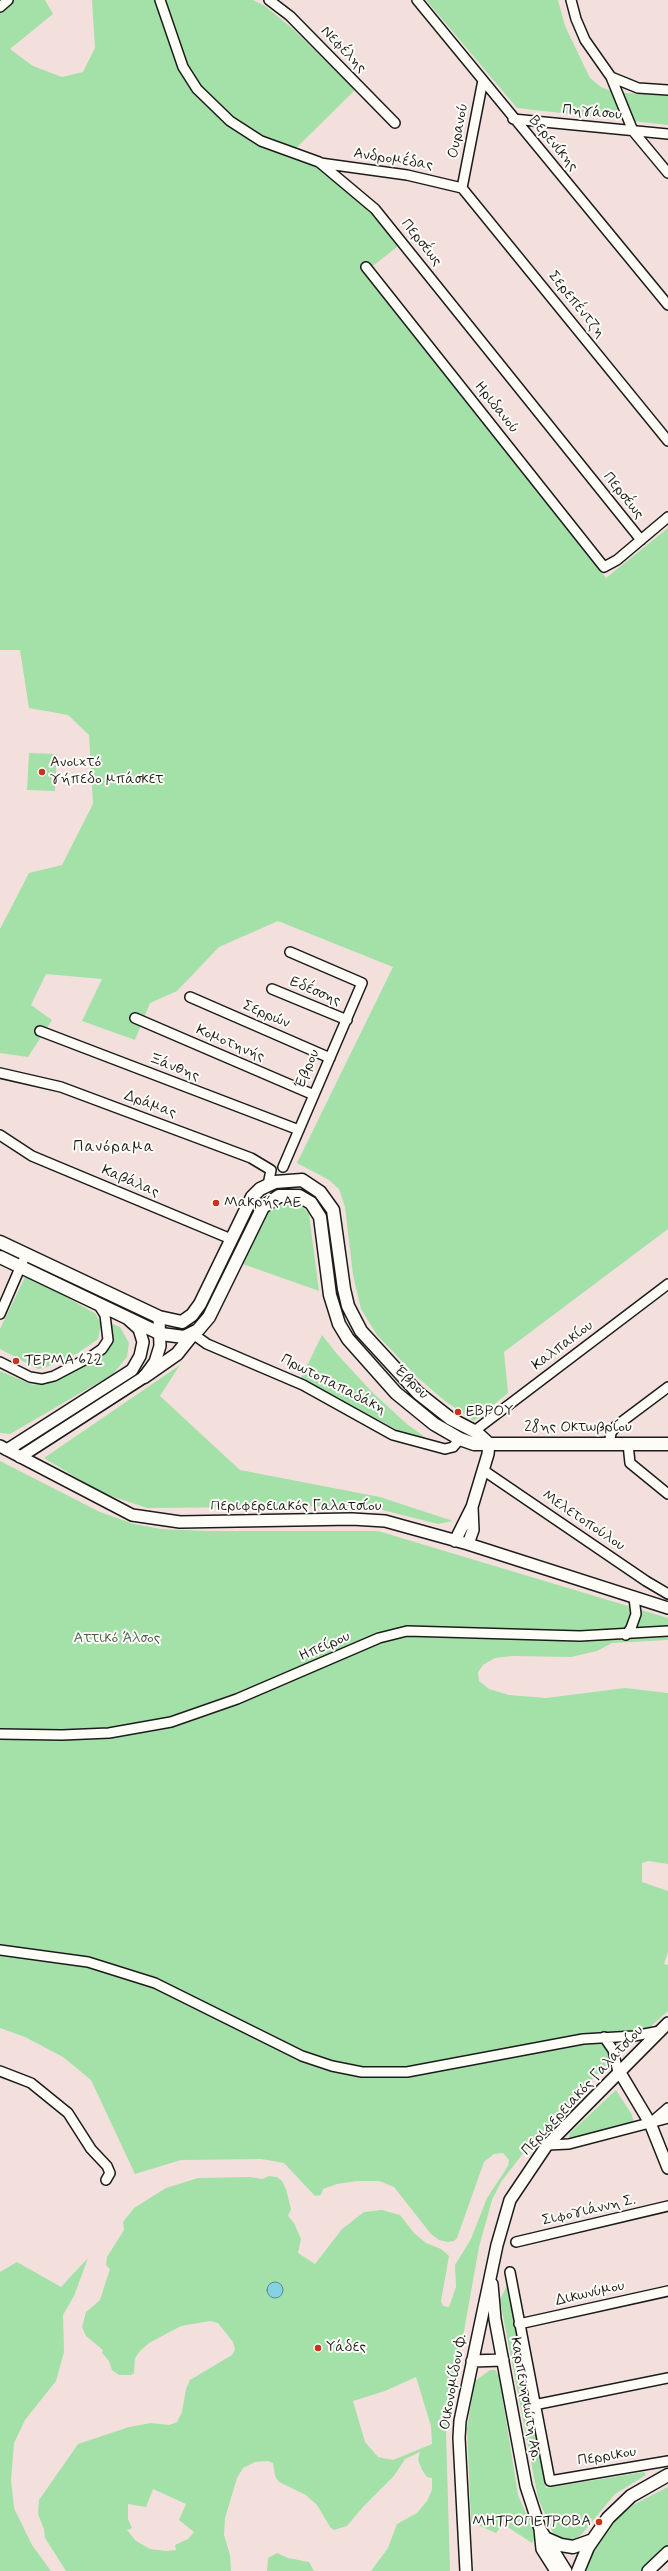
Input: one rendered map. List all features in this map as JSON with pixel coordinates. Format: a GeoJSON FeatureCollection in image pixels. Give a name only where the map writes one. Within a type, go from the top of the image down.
{"type":"FeatureCollection","features":[{"type":"Feature","properties":{"kind":"main road"},"geometry":{"type":"LineString","coordinates":[[0,1242],[159,1317],[182,1322],[192,1315],[200,1304],[247,1205],[256,1193],[268,1185],[283,1180],[296,1180]]}},
{"type":"Feature","properties":{"kind":"main road","name":"Έβρου"},"geometry":{"type":"LineString","coordinates":[[296,1180],[307,1183],[320,1192],[334,1210],[344,1289],[348,1306],[361,1331],[429,1403],[476,1432],[490,1447]]}},
{"type":"Feature","properties":{"kind":"main road","name":"Έβρου"},"geometry":{"type":"LineString","coordinates":[[144,1377],[177,1354],[193,1334],[202,1326],[213,1310],[263,1207],[274,1199],[285,1194],[302,1197],[311,1204],[320,1217],[330,1295],[339,1324],[348,1339],[408,1405],[434,1424],[460,1440],[490,1447]]}},
{"type":"Feature","properties":{"kind":"main road"},"geometry":{"type":"LineString","coordinates":[[0,1257],[161,1334],[175,1337],[193,1334]]}},
{"type":"Feature","properties":{"kind":"main road","name":"28ης Οκτωβρίου"},"geometry":{"type":"LineString","coordinates":[[490,1447],[668,1444]]}},
{"type":"Feature","properties":{"kind":"main road"},"geometry":{"type":"LineString","coordinates":[[578,2571],[602,2525],[621,2505],[642,2489],[668,2475]]}},
{"type":"Feature","properties":{"kind":"main road"},"geometry":{"type":"LineString","coordinates":[[547,2539],[561,2545],[573,2546],[593,2540]]}},
{"type":"Feature","properties":{"kind":"street"},"geometry":{"type":"LineString","coordinates":[[0,7],[8,0]]}},
{"type":"Feature","properties":{"kind":"street","name":"Περσέως"},"geometry":{"type":"LineString","coordinates":[[160,0],[183,67],[196,89],[212,106],[230,121],[261,141],[319,162],[374,209],[392,228],[641,540]]}},
{"type":"Feature","properties":{"kind":"street","name":"Νεφέλης"},"geometry":{"type":"LineString","coordinates":[[268,0],[290,16],[395,123]]}},
{"type":"Feature","properties":{"kind":"street","name":"Βερενίκης"},"geometry":{"type":"LineString","coordinates":[[418,0],[514,119],[667,301]]}},
{"type":"Feature","properties":{"kind":"street"},"geometry":{"type":"LineString","coordinates":[[571,0],[576,19],[585,40],[611,77],[634,131],[668,174]]}},
{"type":"Feature","properties":{"kind":"street"},"geometry":{"type":"LineString","coordinates":[[611,77],[638,88],[668,90]]}},
{"type":"Feature","properties":{"kind":"street","name":"Ουρανού"},"geometry":{"type":"LineString","coordinates":[[462,188],[483,80]]}},
{"type":"Feature","properties":{"kind":"street","name":"Πηγάσου"},"geometry":{"type":"LineString","coordinates":[[514,119],[668,134]]}},
{"type":"Feature","properties":{"kind":"street","name":"Ανδρομέδας"},"geometry":{"type":"LineString","coordinates":[[319,162],[407,175],[462,188]]}},
{"type":"Feature","properties":{"kind":"street","name":"Σερεπέντζη"},"geometry":{"type":"LineString","coordinates":[[462,188],[668,441]]}},
{"type":"Feature","properties":{"kind":"street","name":"Ηριδανού"},"geometry":{"type":"LineString","coordinates":[[366,267],[604,567],[641,540]]}},
{"type":"Feature","properties":{"kind":"street"},"geometry":{"type":"LineString","coordinates":[[641,540],[668,517]]}},
{"type":"Feature","properties":{"kind":"street","name":"Έβρου"},"geometry":{"type":"LineString","coordinates":[[290,952],[362,983],[284,1167],[296,1180]]}},
{"type":"Feature","properties":{"kind":"street","name":"Εδέσσης"},"geometry":{"type":"LineString","coordinates":[[272,988],[346,1020]]}},
{"type":"Feature","properties":{"kind":"street","name":"Σερρών"},"geometry":{"type":"LineString","coordinates":[[190,997],[330,1058]]}},
{"type":"Feature","properties":{"kind":"street","name":"Κομοτηνής"},"geometry":{"type":"LineString","coordinates":[[135,1018],[314,1095]]}},
{"type":"Feature","properties":{"kind":"street","name":"Ξάνθης"},"geometry":{"type":"LineString","coordinates":[[40,1031],[299,1130]]}},
{"type":"Feature","properties":{"kind":"street","name":"Δράμας"},"geometry":{"type":"LineString","coordinates":[[0,1073],[61,1087],[251,1158],[271,1170]]}},
{"type":"Feature","properties":{"kind":"street","name":"Καβάλας"},"geometry":{"type":"LineString","coordinates":[[0,1135],[32,1156],[231,1239]]}},
{"type":"Feature","properties":{"kind":"street"},"geometry":{"type":"LineString","coordinates":[[268,1185],[271,1170],[284,1167]]}},
{"type":"Feature","properties":{"kind":"street"},"geometry":{"type":"LineString","coordinates":[[0,1314],[20,1266],[27,1255]]}},
{"type":"Feature","properties":{"kind":"street","name":"Καλπακίου"},"geometry":{"type":"LineString","coordinates":[[476,1432],[484,1424],[668,1284]]}},
{"type":"Feature","properties":{"kind":"street"},"geometry":{"type":"LineString","coordinates":[[0,1362],[30,1377],[42,1379],[54,1376],[92,1356],[102,1349],[108,1340],[105,1315],[98,1304]]}},
{"type":"Feature","properties":{"kind":"street"},"geometry":{"type":"LineString","coordinates":[[20,1457],[144,1377],[155,1362],[161,1334],[159,1317]]}},
{"type":"Feature","properties":{"kind":"street"},"geometry":{"type":"LineString","coordinates":[[3,1448],[132,1370],[140,1356],[143,1342],[139,1329],[128,1318]]}},
{"type":"Feature","properties":{"kind":"street","name":"Πρωτοπαπαδάκη"},"geometry":{"type":"LineString","coordinates":[[193,1334],[207,1344],[304,1385],[393,1435],[445,1448],[453,1447],[460,1440]]}},
{"type":"Feature","properties":{"kind":"street"},"geometry":{"type":"LineString","coordinates":[[609,1444],[611,1433],[616,1426],[668,1387]]}},
{"type":"Feature","properties":{"kind":"street"},"geometry":{"type":"LineString","coordinates":[[628,1444],[630,1464],[668,1494]]}},
{"type":"Feature","properties":{"kind":"street"},"geometry":{"type":"LineString","coordinates":[[455,1541],[472,1507],[490,1447]]}},
{"type":"Feature","properties":{"kind":"street","name":"Περιφερειακός Γαλατσίου"},"geometry":{"type":"LineString","coordinates":[[3,1448],[132,1515],[156,1520],[385,1521],[468,1544],[668,1608]]}},
{"type":"Feature","properties":{"kind":"street","name":"Μελετοπούλου"},"geometry":{"type":"LineString","coordinates":[[483,1470],[646,1581],[668,1594]]}},
{"type":"Feature","properties":{"kind":"street"},"geometry":{"type":"LineString","coordinates":[[468,1544],[473,1530],[472,1507]]}},
{"type":"Feature","properties":{"kind":"street"},"geometry":{"type":"LineString","coordinates":[[626,1635],[631,1628],[636,1614],[634,1598]]}},
{"type":"Feature","properties":{"kind":"street","name":"Ηπείρου"},"geometry":{"type":"LineString","coordinates":[[0,1734],[62,1735],[109,1733],[171,1722],[237,1699],[380,1638],[407,1631],[573,1636],[626,1635],[668,1631]]}},
{"type":"Feature","properties":{"kind":"street"},"geometry":{"type":"LineString","coordinates":[[0,1950],[88,1962],[141,1978],[302,2056],[332,2066],[362,2072],[407,2072],[604,2037],[634,2036],[664,2027]]}},
{"type":"Feature","properties":{"kind":"street","name":"Περιφερειακός Γαλατσίου"},"geometry":{"type":"LineString","coordinates":[[492,2272],[510,2200],[547,2145],[664,2027]]}},
{"type":"Feature","properties":{"kind":"street"},"geometry":{"type":"LineString","coordinates":[[604,2037],[613,2050],[619,2072],[650,2124],[668,2168]]}},
{"type":"Feature","properties":{"kind":"street"},"geometry":{"type":"LineString","coordinates":[[0,2071],[31,2083],[68,2113],[91,2148],[107,2166],[110,2173],[106,2180]]}},
{"type":"Feature","properties":{"kind":"street"},"geometry":{"type":"LineString","coordinates":[[650,2124],[668,2108]]}},
{"type":"Feature","properties":{"kind":"street"},"geometry":{"type":"LineString","coordinates":[[547,2145],[569,2144],[650,2124],[668,2118]]}},
{"type":"Feature","properties":{"kind":"street","name":"Σιφογιάννη Σ."},"geometry":{"type":"LineString","coordinates":[[516,2242],[668,2206]]}},
{"type":"Feature","properties":{"kind":"street","name":"Καρπενησιώτη Αρ."},"geometry":{"type":"LineString","coordinates":[[492,2272],[494,2306],[526,2486],[540,2529],[542,2549],[556,2571]]}},
{"type":"Feature","properties":{"kind":"street","name":"Οικονομίδου Φ."},"geometry":{"type":"LineString","coordinates":[[466,2571],[459,2438],[472,2361],[492,2272]]}},
{"type":"Feature","properties":{"kind":"street","name":"Καρπενησιώτη Αρ."},"geometry":{"type":"LineString","coordinates":[[510,2272],[534,2405],[550,2481]]}},
{"type":"Feature","properties":{"kind":"street","name":"Δικωνύμου"},"geometry":{"type":"LineString","coordinates":[[519,2324],[668,2291]]}},
{"type":"Feature","properties":{"kind":"street"},"geometry":{"type":"LineString","coordinates":[[472,2361],[503,2360]]}},
{"type":"Feature","properties":{"kind":"street"},"geometry":{"type":"LineString","coordinates":[[534,2405],[668,2378]]}},
{"type":"Feature","properties":{"kind":"street","name":"Περρικου"},"geometry":{"type":"LineString","coordinates":[[550,2481],[668,2461]]}},
{"type":"Feature","properties":{"kind":"street","name":"Καρπενησιώτη Αρ."},"geometry":{"type":"LineString","coordinates":[[540,2529],[566,2571]]}},
{"type":"Feature","properties":{"kind":"street"},"geometry":{"type":"LineString","coordinates":[[648,2571],[668,2552]]}},
{"type":"Feature","properties":{"kind":"green space"},"geometry":{"type":"Polygon","coordinates":[[[0,0],[45,0],[53,14],[10,49],[33,66],[62,77],[83,72],[95,48],[92,0],[253,0],[265,6],[293,29],[355,90],[287,157],[311,162],[355,193],[402,243],[364,273],[606,578],[668,528],[668,1229],[504,1352],[508,1393],[474,1421],[445,1401],[417,1377],[377,1335],[361,1309],[353,1275],[345,1207],[339,1189],[329,1180],[297,1163],[393,967],[278,921],[219,947],[177,991],[150,1003],[135,1040],[82,1021],[102,979],[46,974],[31,1005],[52,1020],[28,1057],[0,1053],[0,929],[29,873],[62,865],[93,804],[89,735],[68,715],[29,708],[20,650],[0,650],[0,0]]]}},
{"type":"Feature","properties":{"kind":"green space"},"geometry":{"type":"Polygon","coordinates":[[[426,0],[558,0],[565,26],[590,78],[601,87],[613,92],[668,96],[668,125],[517,108],[426,0]]]}},
{"type":"Feature","properties":{"kind":"green space","name":"Ανοιχτό γήπεδο μπάσκετ"},"geometry":{"type":"Polygon","coordinates":[[[29,753],[57,754],[55,791],[27,790],[29,753]]]}},
{"type":"Feature","properties":{"kind":"green space"},"geometry":{"type":"Polygon","coordinates":[[[289,1200],[298,1202],[309,1214],[319,1291],[240,1263],[261,1218],[279,1202],[289,1200]]]}},
{"type":"Feature","properties":{"kind":"green space"},"geometry":{"type":"Polygon","coordinates":[[[27,1273],[59,1288],[63,1295],[96,1314],[101,1324],[98,1339],[78,1353],[44,1368],[38,1369],[0,1349],[0,1329],[27,1273]]]}},
{"type":"Feature","properties":{"kind":"green space"},"geometry":{"type":"Polygon","coordinates":[[[112,1324],[120,1327],[129,1343],[127,1357],[113,1374],[10,1434],[0,1433],[0,1371],[33,1385],[63,1375],[99,1356],[110,1342],[112,1324]]]}},
{"type":"Feature","properties":{"kind":"green space"},"geometry":{"type":"Polygon","coordinates":[[[322,1335],[337,1354],[372,1392],[408,1425],[425,1437],[403,1433],[301,1378],[322,1335]]]}},
{"type":"Feature","properties":{"kind":"green space"},"geometry":{"type":"Polygon","coordinates":[[[180,1365],[160,1396],[240,1470],[380,1497],[453,1521],[438,1524],[367,1506],[147,1508],[102,1493],[44,1458],[180,1365]]]}},
{"type":"Feature","properties":{"kind":"green space","name":"Αττικό Άλσος"},"geometry":{"type":"Polygon","coordinates":[[[0,1461],[100,1512],[134,1524],[161,1529],[206,1531],[378,1531],[668,1618],[668,1640],[612,1643],[597,1651],[571,1657],[512,1656],[495,1658],[483,1665],[478,1672],[479,1681],[489,1689],[509,1695],[546,1698],[625,1688],[668,1693],[668,1864],[648,1861],[642,1863],[642,1882],[668,1891],[668,1952],[664,1964],[668,1965],[668,2011],[601,2070],[521,2156],[501,2182],[492,2200],[479,2247],[446,2432],[450,2571],[371,2571],[388,2548],[397,2524],[417,2513],[427,2501],[432,2490],[432,2478],[427,2477],[418,2460],[420,2452],[405,2459],[394,2476],[363,2507],[347,2526],[334,2530],[330,2527],[317,2505],[306,2495],[279,2482],[275,2476],[273,2463],[268,2461],[255,2462],[243,2468],[237,2478],[225,2518],[224,2535],[230,2555],[231,2571],[66,2571],[45,2538],[44,2529],[38,2514],[39,2500],[78,2444],[129,2427],[151,2423],[169,2425],[177,2422],[182,2412],[186,2389],[190,2380],[232,2355],[235,2349],[233,2342],[218,2323],[210,2321],[181,2326],[149,2343],[140,2351],[135,2358],[134,2373],[131,2375],[119,2375],[112,2370],[109,2361],[102,2353],[103,2350],[86,2336],[82,2327],[86,2312],[100,2300],[110,2269],[106,2265],[107,2257],[124,2230],[123,2222],[134,2208],[166,2188],[198,2178],[250,2177],[262,2179],[269,2176],[277,2177],[282,2181],[286,2189],[291,2209],[288,2216],[294,2223],[301,2239],[298,2253],[315,2264],[342,2229],[364,2212],[382,2210],[400,2215],[414,2233],[426,2243],[441,2249],[449,2256],[441,2301],[443,2306],[449,2307],[456,2287],[455,2265],[471,2239],[487,2198],[508,2166],[509,2160],[503,2153],[494,2154],[484,2162],[457,2238],[454,2241],[448,2242],[439,2240],[431,2234],[394,2187],[379,2181],[357,2181],[337,2184],[323,2189],[321,2195],[315,2196],[284,2163],[261,2159],[181,2160],[135,2174],[91,2080],[63,2057],[25,2037],[0,2028],[0,1461]],[[416,2377],[385,2391],[353,2401],[365,2442],[378,2457],[393,2460],[432,2444],[431,2426],[416,2377]],[[153,2489],[146,2507],[128,2504],[128,2519],[132,2528],[127,2530],[136,2541],[150,2549],[166,2551],[176,2550],[175,2545],[188,2539],[194,2532],[179,2520],[186,2504],[153,2489]]]}},
{"type":"Feature","properties":{"kind":"green space"},"geometry":{"type":"Polygon","coordinates":[[[616,2090],[632,2115],[634,2123],[572,2140],[569,2137],[570,2133],[616,2090]]]}},
{"type":"Feature","properties":{"kind":"green space"},"geometry":{"type":"Polygon","coordinates":[[[88,2258],[74,2296],[63,2315],[64,2352],[56,2381],[25,2420],[14,2443],[11,2480],[14,2508],[32,2545],[51,2571],[0,2571],[0,2272],[17,2262],[61,2287],[88,2258]]]}},
{"type":"Feature","properties":{"kind":"green space"},"geometry":{"type":"Polygon","coordinates":[[[508,2283],[546,2488],[644,2472],[646,2475],[615,2494],[581,2535],[573,2540],[565,2540],[553,2533],[538,2498],[500,2300],[508,2283]]]}},
{"type":"Feature","properties":{"kind":"green space"},"geometry":{"type":"Polygon","coordinates":[[[490,2370],[495,2370],[499,2376],[518,2495],[536,2537],[532,2543],[503,2524],[496,2533],[471,2522],[467,2428],[475,2381],[490,2370]]]}},
{"type":"Feature","properties":{"kind":"green space"},"geometry":{"type":"Polygon","coordinates":[[[668,2487],[668,2546],[643,2571],[583,2571],[590,2555],[616,2519],[633,2505],[668,2487]]]}},
{"type":"Feature","properties":{"kind":"green space"},"geometry":{"type":"Polygon","coordinates":[[[277,2553],[288,2558],[309,2562],[314,2571],[267,2571],[268,2558],[277,2553]]]}},
{"type":"Feature","properties":{"kind":"water"},"geometry":{"type":"Polygon","coordinates":[[[272,2282],[278,2282],[283,2287],[281,2296],[278,2298],[272,2298],[267,2293],[267,2287],[272,2282]]]}},
{"type":"Feature","properties":{"kind":"place","name":"Ανοιχτό γήπεδο μπάσκετ"},"geometry":{"type":"Point","coordinates":[42,772]}},
{"type":"Feature","properties":{"kind":"place","name":"Μακρής ΑΕ"},"geometry":{"type":"Point","coordinates":[216,1203]}},
{"type":"Feature","properties":{"kind":"place","name":"ΤΕΡΜΑ 622"},"geometry":{"type":"Point","coordinates":[16,1361]}},
{"type":"Feature","properties":{"kind":"place","name":"ΕΒΡΟΥ"},"geometry":{"type":"Point","coordinates":[458,1412]}},
{"type":"Feature","properties":{"kind":"place","name":"Υάδες"},"geometry":{"type":"Point","coordinates":[318,2348]}},
{"type":"Feature","properties":{"kind":"place","name":"ΜΗΤΡΟΠΕΤΡΟΒΑ"},"geometry":{"type":"Point","coordinates":[599,2522]}},
{"type":"Feature","properties":{"kind":"district","name":"Πανόραμα"},"geometry":{"type":"Point","coordinates":[114,1148]}}]}
